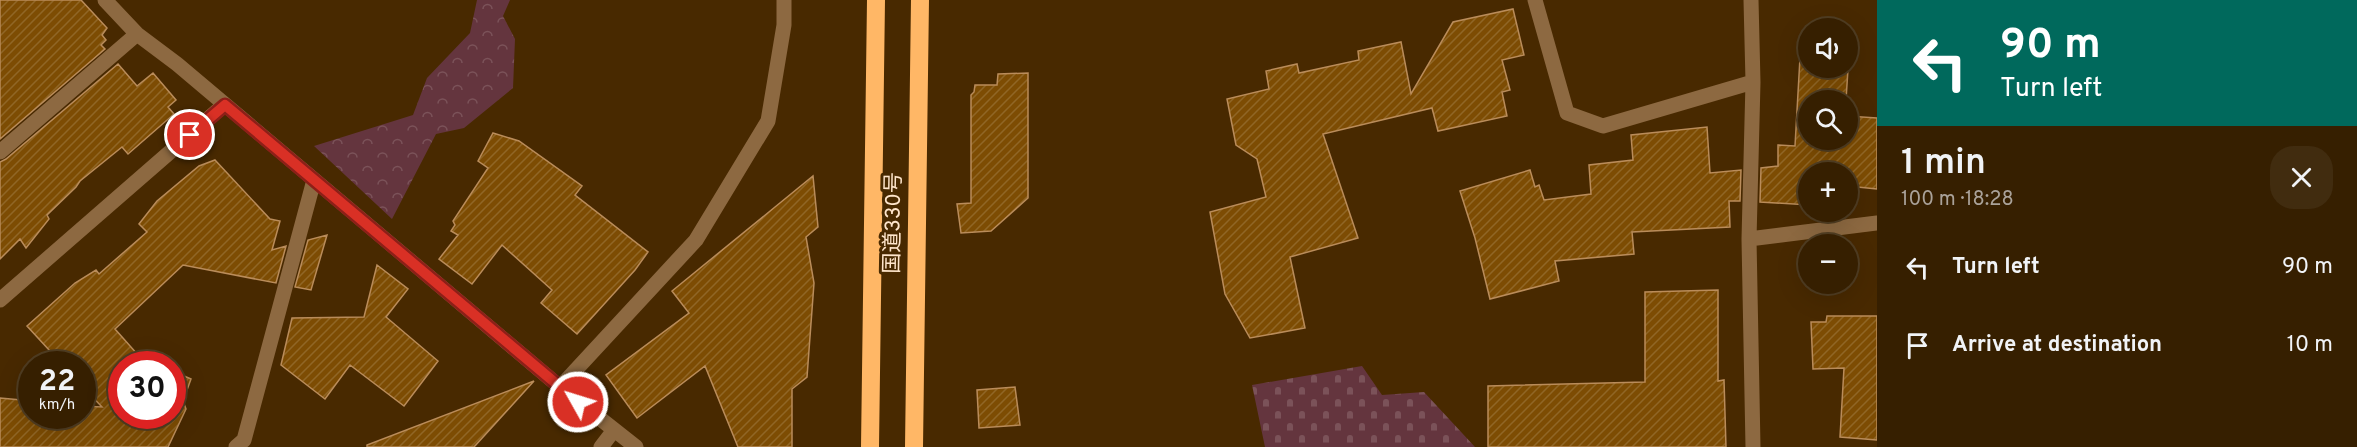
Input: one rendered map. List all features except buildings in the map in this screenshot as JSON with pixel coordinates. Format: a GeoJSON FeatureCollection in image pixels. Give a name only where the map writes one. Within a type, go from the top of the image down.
{"type":"FeatureCollection","features":[{"type":"Feature","properties":{"kind":"highway","name":"国道330号"},"geometry":{"type":"LineString","coordinates":[[870,447],[876,0]]}},
{"type":"Feature","properties":{"kind":"highway","name":"国道330号"},"geometry":{"type":"LineString","coordinates":[[914,447],[920,0]]}},
{"type":"Feature","properties":{"kind":"street"},"geometry":{"type":"LineString","coordinates":[[105,0],[137,34],[177,64],[560,387],[636,447]]}},
{"type":"Feature","properties":{"kind":"street"},"geometry":{"type":"LineString","coordinates":[[560,387],[696,240],[768,121],[784,25],[784,0]]}},
{"type":"Feature","properties":{"kind":"street"},"geometry":{"type":"LineString","coordinates":[[1535,0],[1567,113],[1603,126],[1753,82]]}},
{"type":"Feature","properties":{"kind":"street"},"geometry":{"type":"LineString","coordinates":[[1751,0],[1753,82],[1749,239],[1753,447]]}},
{"type":"Feature","properties":{"kind":"street"},"geometry":{"type":"LineString","coordinates":[[0,152],[137,34]]}},
{"type":"Feature","properties":{"kind":"street"},"geometry":{"type":"LineString","coordinates":[[0,300],[225,105]]}},
{"type":"Feature","properties":{"kind":"street"},"geometry":{"type":"LineString","coordinates":[[236,447],[244,440],[314,180]]}},
{"type":"Feature","properties":{"kind":"street"},"geometry":{"type":"LineString","coordinates":[[1749,239],[1877,223]]}},
{"type":"Feature","properties":{"kind":"street"},"geometry":{"type":"LineString","coordinates":[[601,447],[614,430]]}},
{"type":"Feature","properties":{"kind":"green space"},"geometry":{"type":"Polygon","coordinates":[[[477,0],[510,0],[503,16],[515,39],[513,88],[464,128],[436,134],[392,219],[314,146],[413,115],[427,78],[470,33],[477,0]]]}},
{"type":"Feature","properties":{"kind":"green space"},"geometry":{"type":"Polygon","coordinates":[[[1362,366],[1382,395],[1424,392],[1475,447],[1265,447],[1252,385],[1362,366]]]}},
{"type":"Feature","properties":{"kind":"route"},"geometry":{"type":"LineString","coordinates":[[190,135],[225,105],[578,402]]}}]}
